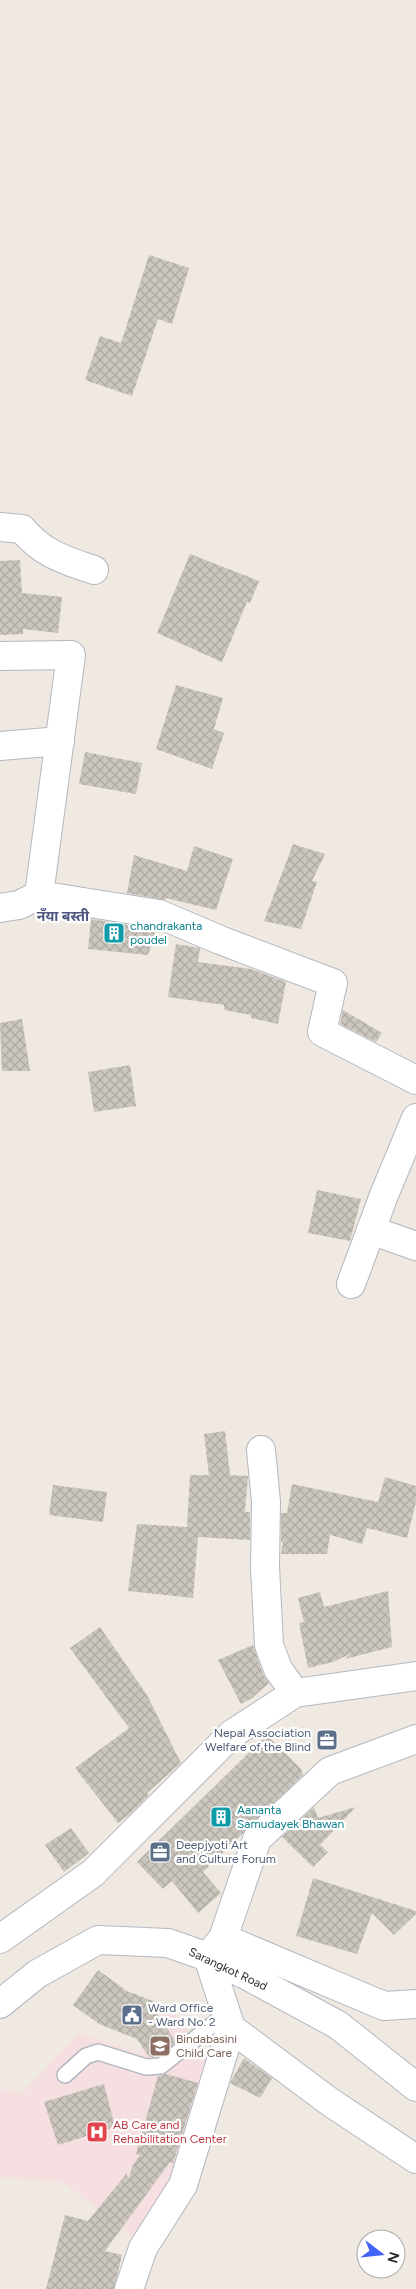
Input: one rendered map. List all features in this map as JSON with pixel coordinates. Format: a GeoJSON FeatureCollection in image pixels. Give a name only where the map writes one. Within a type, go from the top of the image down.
{"type":"FeatureCollection","features":[{"type":"Feature","properties":{"kind":"street"},"geometry":{"type":"LineString","coordinates":[[0,528],[22,529],[50,554],[94,570]]}},
{"type":"Feature","properties":{"kind":"street"},"geometry":{"type":"LineString","coordinates":[[0,656],[71,655],[39,895]]}},
{"type":"Feature","properties":{"kind":"street"},"geometry":{"type":"LineString","coordinates":[[0,746],[60,741]]}},
{"type":"Feature","properties":{"kind":"street"},"geometry":{"type":"LineString","coordinates":[[0,908],[19,905],[39,895],[158,914],[333,983],[322,1032],[416,1080]]}},
{"type":"Feature","properties":{"kind":"street"},"geometry":{"type":"LineString","coordinates":[[352,1284],[371,1230],[416,1118]]}},
{"type":"Feature","properties":{"kind":"street"},"geometry":{"type":"LineString","coordinates":[[371,1230],[416,1246]]}},
{"type":"Feature","properties":{"kind":"street"},"geometry":{"type":"LineString","coordinates":[[261,1450],[266,1502],[265,1567],[269,1645],[278,1669],[295,1693]]}},
{"type":"Feature","properties":{"kind":"street"},"geometry":{"type":"LineString","coordinates":[[0,1939],[92,1873],[232,1734],[295,1693],[416,1676]]}},
{"type":"Feature","properties":{"kind":"street"},"geometry":{"type":"LineString","coordinates":[[129,2289],[143,2248],[183,2185],[229,2021],[215,1947],[257,1839],[330,1771],[416,1739]]}},
{"type":"Feature","properties":{"kind":"street","name":"Sarangkot Road"},"geometry":{"type":"LineString","coordinates":[[0,2004],[37,1974],[98,1940],[215,1947],[338,2025],[416,2087]]}},
{"type":"Feature","properties":{"kind":"street"},"geometry":{"type":"LineString","coordinates":[[215,1947],[384,2006],[416,2004]]}},
{"type":"Feature","properties":{"kind":"street"},"geometry":{"type":"LineString","coordinates":[[229,2021],[330,2102],[416,2158]]}},
{"type":"Feature","properties":{"kind":"lane"},"geometry":{"type":"LineString","coordinates":[[65,2075],[86,2056],[98,2052],[146,2067],[161,2066],[229,2021]]}},
{"type":"Feature","properties":{"kind":"shaded area","name":"AB Care and Rehabilitation Center"},"geometry":{"type":"Polygon","coordinates":[[[167,2003],[214,2064],[183,2171],[132,2236],[64,2183],[0,2177],[0,2089],[23,2092],[80,2033],[139,2053],[167,2003]]]}},
{"type":"Feature","properties":{"kind":"building"},"geometry":{"type":"Polygon","coordinates":[[[149,255],[189,268],[172,324],[158,319],[132,396],[85,380],[100,336],[121,343],[149,255]]]}},
{"type":"Feature","properties":{"kind":"building"},"geometry":{"type":"Polygon","coordinates":[[[190,554],[259,581],[250,603],[247,602],[222,662],[157,633],[190,554]]]}},
{"type":"Feature","properties":{"kind":"building"},"geometry":{"type":"Polygon","coordinates":[[[20,560],[22,593],[62,597],[58,633],[23,629],[23,634],[0,635],[0,561],[20,560]]]}},
{"type":"Feature","properties":{"kind":"building"},"geometry":{"type":"Polygon","coordinates":[[[176,685],[223,698],[214,729],[224,733],[212,769],[156,749],[176,685]]]}},
{"type":"Feature","properties":{"kind":"building"},"geometry":{"type":"Polygon","coordinates":[[[85,752],[142,763],[136,794],[79,784],[85,752]]]}},
{"type":"Feature","properties":{"kind":"building"},"geometry":{"type":"Polygon","coordinates":[[[293,844],[325,854],[312,881],[317,882],[301,929],[264,921],[293,844]]]}},
{"type":"Feature","properties":{"kind":"building"},"geometry":{"type":"Polygon","coordinates":[[[194,846],[233,859],[216,910],[166,898],[165,900],[127,893],[134,855],[187,871],[194,846]]]}},
{"type":"Feature","properties":{"kind":"building","name":"chandrakanta poudel"},"geometry":{"type":"Polygon","coordinates":[[[91,919],[156,930],[148,955],[88,949],[91,919]]]}},
{"type":"Feature","properties":{"kind":"building"},"geometry":{"type":"Polygon","coordinates":[[[176,944],[200,948],[198,962],[251,969],[286,982],[278,1024],[251,1018],[251,1015],[224,1010],[224,1005],[168,997],[176,944]]]}},
{"type":"Feature","properties":{"kind":"building"},"geometry":{"type":"Polygon","coordinates":[[[343,1010],[382,1033],[376,1042],[340,1024],[343,1010]]]}},
{"type":"Feature","properties":{"kind":"building"},"geometry":{"type":"Polygon","coordinates":[[[22,1019],[30,1071],[2,1071],[0,1023],[22,1019]]]}},
{"type":"Feature","properties":{"kind":"building"},"geometry":{"type":"Polygon","coordinates":[[[130,1065],[136,1106],[94,1112],[88,1072],[130,1065]]]}},
{"type":"Feature","properties":{"kind":"building"},"geometry":{"type":"Polygon","coordinates":[[[317,1190],[361,1199],[350,1241],[308,1233],[317,1190]]]}},
{"type":"Feature","properties":{"kind":"building"},"geometry":{"type":"Polygon","coordinates":[[[225,1431],[230,1475],[248,1476],[245,1512],[250,1512],[250,1540],[198,1537],[193,1598],[128,1591],[137,1524],[187,1527],[190,1475],[209,1475],[204,1434],[225,1431]]]}},
{"type":"Feature","properties":{"kind":"building"},"geometry":{"type":"Polygon","coordinates":[[[385,1477],[416,1486],[416,1502],[407,1538],[367,1528],[362,1544],[330,1535],[327,1554],[281,1554],[283,1542],[281,1542],[281,1513],[287,1513],[292,1484],[378,1502],[385,1477]]]}},
{"type":"Feature","properties":{"kind":"building"},"geometry":{"type":"Polygon","coordinates":[[[53,1485],[107,1492],[103,1522],[49,1515],[53,1485]]]}},
{"type":"Feature","properties":{"kind":"building"},"geometry":{"type":"Polygon","coordinates":[[[388,1591],[392,1647],[345,1659],[350,1654],[333,1662],[308,1668],[299,1623],[304,1622],[298,1598],[320,1592],[324,1607],[388,1591]]]}},
{"type":"Feature","properties":{"kind":"building"},"geometry":{"type":"Polygon","coordinates":[[[100,1627],[147,1695],[181,1763],[147,1793],[149,1795],[129,1815],[118,1823],[75,1768],[129,1728],[70,1648],[100,1627]]]}},
{"type":"Feature","properties":{"kind":"building"},"geometry":{"type":"Polygon","coordinates":[[[253,1645],[263,1674],[269,1683],[251,1699],[241,1704],[218,1660],[253,1645]]]}},
{"type":"Feature","properties":{"kind":"building","name":"Aananta Samudayek Bhawan"},"geometry":{"type":"Polygon","coordinates":[[[267,1735],[301,1769],[303,1775],[203,1872],[221,1893],[198,1913],[172,1881],[163,1889],[137,1862],[267,1735]]]}},
{"type":"Feature","properties":{"kind":"building"},"geometry":{"type":"Polygon","coordinates":[[[314,1807],[318,1818],[356,1807],[320,1845],[328,1852],[313,1867],[282,1837],[314,1807]]]}},
{"type":"Feature","properties":{"kind":"building"},"geometry":{"type":"Polygon","coordinates":[[[71,1828],[89,1853],[64,1872],[45,1845],[71,1828]]]}},
{"type":"Feature","properties":{"kind":"building"},"geometry":{"type":"Polygon","coordinates":[[[313,1878],[416,1911],[416,1914],[394,1935],[372,1913],[357,1954],[296,1936],[313,1878]]]}},
{"type":"Feature","properties":{"kind":"building"},"geometry":{"type":"Polygon","coordinates":[[[98,1970],[127,1991],[158,2003],[155,2010],[176,2042],[157,2057],[149,2057],[137,2039],[99,2024],[73,2005],[98,1970]]]}},
{"type":"Feature","properties":{"kind":"building"},"geometry":{"type":"Polygon","coordinates":[[[244,2058],[272,2078],[260,2098],[230,2083],[244,2058]]]}},
{"type":"Feature","properties":{"kind":"building"},"geometry":{"type":"Polygon","coordinates":[[[166,2074],[198,2083],[173,2163],[170,2162],[105,2251],[122,2255],[114,2289],[46,2289],[65,2215],[88,2221],[127,2173],[128,2180],[133,2165],[140,2155],[136,2154],[158,2076],[166,2074]]]}},
{"type":"Feature","properties":{"kind":"building"},"geometry":{"type":"Polygon","coordinates":[[[104,2084],[115,2127],[58,2145],[44,2102],[104,2084]]]}},
{"type":"Feature","properties":{"kind":"place","name":"chandrakanta poudel"},"geometry":{"type":"Point","coordinates":[114,933]}},
{"type":"Feature","properties":{"kind":"place","name":"Nepal Association Welfare of the Blind"},"geometry":{"type":"Point","coordinates":[327,1740]}},
{"type":"Feature","properties":{"kind":"place","name":"Aananta Samudayek Bhawan"},"geometry":{"type":"Point","coordinates":[221,1817]}},
{"type":"Feature","properties":{"kind":"place","name":"Deepjyoti Art and Culture Forum"},"geometry":{"type":"Point","coordinates":[160,1852]}},
{"type":"Feature","properties":{"kind":"place","name":"Ward Office - Ward No. 2"},"geometry":{"type":"Point","coordinates":[132,2015]}},
{"type":"Feature","properties":{"kind":"place","name":"Bindabasini Child Care"},"geometry":{"type":"Point","coordinates":[160,2046]}},
{"type":"Feature","properties":{"kind":"place","name":"AB Care and Rehabilitation Center"},"geometry":{"type":"Point","coordinates":[97,2132]}},
{"type":"Feature","properties":{"kind":"district","name":"नँया बस्ती"},"geometry":{"type":"Point","coordinates":[63,916]}}]}
